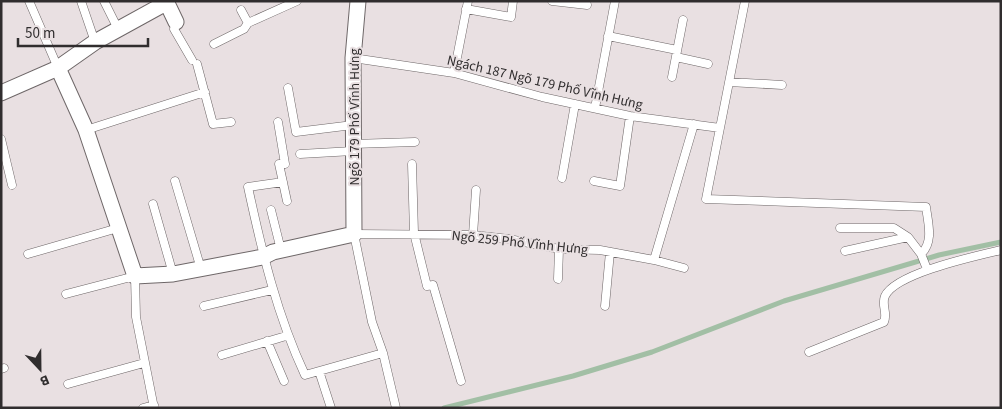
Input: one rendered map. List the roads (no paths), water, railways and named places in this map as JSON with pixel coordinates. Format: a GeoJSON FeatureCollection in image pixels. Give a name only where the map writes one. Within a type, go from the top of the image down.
{"type":"FeatureCollection","features":[{"type":"Feature","properties":{"kind":"street","name":"Ngõ 179 Phố Vĩnh Hưng"},"geometry":{"type":"LineString","coordinates":[[354,234],[353,58],[358,1]]}},
{"type":"Feature","properties":{"kind":"street"},"geometry":{"type":"LineString","coordinates":[[1,93],[58,68],[95,42],[166,2],[176,22]]}},
{"type":"Feature","properties":{"kind":"street"},"geometry":{"type":"LineString","coordinates":[[58,68],[86,130],[135,276]]}},
{"type":"Feature","properties":{"kind":"street","name":"Ngõ 259 Phố Vĩnh Hưng"},"geometry":{"type":"LineString","coordinates":[[135,276],[173,274],[201,269],[263,257],[281,250],[354,234]]}},
{"type":"Feature","properties":{"kind":"lane"},"geometry":{"type":"LineString","coordinates":[[29,1],[58,68]]}},
{"type":"Feature","properties":{"kind":"lane"},"geometry":{"type":"LineString","coordinates":[[81,1],[95,42]]}},
{"type":"Feature","properties":{"kind":"lane"},"geometry":{"type":"LineString","coordinates":[[104,1],[118,29]]}},
{"type":"Feature","properties":{"kind":"lane"},"geometry":{"type":"LineString","coordinates":[[214,44],[244,29],[248,23],[278,5],[297,1]]}},
{"type":"Feature","properties":{"kind":"lane"},"geometry":{"type":"LineString","coordinates":[[454,73],[467,5],[511,17],[513,1]]}},
{"type":"Feature","properties":{"kind":"lane"},"geometry":{"type":"LineString","coordinates":[[552,1],[587,5]]}},
{"type":"Feature","properties":{"kind":"lane"},"geometry":{"type":"LineString","coordinates":[[595,108],[614,1]]}},
{"type":"Feature","properties":{"kind":"lane"},"geometry":{"type":"LineString","coordinates":[[745,1],[706,199],[926,207],[929,231],[928,246],[921,254]]}},
{"type":"Feature","properties":{"kind":"lane"},"geometry":{"type":"LineString","coordinates":[[241,10],[248,23]]}},
{"type":"Feature","properties":{"kind":"lane"},"geometry":{"type":"LineString","coordinates":[[672,77],[683,20]]}},
{"type":"Feature","properties":{"kind":"lane"},"geometry":{"type":"LineString","coordinates":[[176,22],[174,29],[195,62],[214,124],[231,122]]}},
{"type":"Feature","properties":{"kind":"lane"},"geometry":{"type":"LineString","coordinates":[[608,36],[708,64]]}},
{"type":"Feature","properties":{"kind":"lane","name":"Ngách 187 Ngõ 179 Phố Vĩnh Hưng"},"geometry":{"type":"LineString","coordinates":[[353,58],[454,73],[630,116],[720,128]]}},
{"type":"Feature","properties":{"kind":"lane"},"geometry":{"type":"LineString","coordinates":[[729,82],[782,86]]}},
{"type":"Feature","properties":{"kind":"lane"},"geometry":{"type":"LineString","coordinates":[[288,88],[296,132],[353,125]]}},
{"type":"Feature","properties":{"kind":"lane"},"geometry":{"type":"LineString","coordinates":[[86,130],[205,92]]}},
{"type":"Feature","properties":{"kind":"lane"},"geometry":{"type":"LineString","coordinates":[[562,178],[575,104]]}},
{"type":"Feature","properties":{"kind":"lane"},"geometry":{"type":"LineString","coordinates":[[594,181],[620,186],[630,116]]}},
{"type":"Feature","properties":{"kind":"lane"},"geometry":{"type":"LineString","coordinates":[[278,122],[285,164],[280,164],[287,201]]}},
{"type":"Feature","properties":{"kind":"lane"},"geometry":{"type":"LineString","coordinates":[[654,260],[694,124]]}},
{"type":"Feature","properties":{"kind":"lane"},"geometry":{"type":"LineString","coordinates":[[1,139],[12,185]]}},
{"type":"Feature","properties":{"kind":"lane"},"geometry":{"type":"LineString","coordinates":[[300,154],[415,142]]}},
{"type":"Feature","properties":{"kind":"lane"},"geometry":{"type":"LineString","coordinates":[[412,164],[414,233],[427,286],[433,285],[461,382]]}},
{"type":"Feature","properties":{"kind":"lane"},"geometry":{"type":"LineString","coordinates":[[175,180],[201,269]]}},
{"type":"Feature","properties":{"kind":"lane"},"geometry":{"type":"LineString","coordinates":[[283,182],[248,188],[263,257],[286,336],[305,375],[383,354]]}},
{"type":"Feature","properties":{"kind":"lane"},"geometry":{"type":"LineString","coordinates":[[473,235],[476,190]]}},
{"type":"Feature","properties":{"kind":"lane"},"geometry":{"type":"LineString","coordinates":[[153,204],[173,274]]}},
{"type":"Feature","properties":{"kind":"lane"},"geometry":{"type":"LineString","coordinates":[[271,210],[281,250]]}},
{"type":"Feature","properties":{"kind":"lane"},"geometry":{"type":"LineString","coordinates":[[28,254],[118,228]]}},
{"type":"Feature","properties":{"kind":"lane"},"geometry":{"type":"LineString","coordinates":[[840,228],[894,228],[908,237],[921,254],[927,269]]}},
{"type":"Feature","properties":{"kind":"lane","name":"Ngõ 259 Phố Vĩnh Hưng"},"geometry":{"type":"LineString","coordinates":[[354,234],[414,233],[473,235],[509,239],[559,249],[610,252],[684,268]]}},
{"type":"Feature","properties":{"kind":"lane"},"geometry":{"type":"LineString","coordinates":[[354,234],[372,322],[383,354],[396,408]]}},
{"type":"Feature","properties":{"kind":"lane"},"geometry":{"type":"LineString","coordinates":[[846,251],[908,237]]}},
{"type":"Feature","properties":{"kind":"lane"},"geometry":{"type":"LineString","coordinates":[[558,279],[559,249]]}},
{"type":"Feature","properties":{"kind":"lane"},"geometry":{"type":"LineString","coordinates":[[809,352],[884,322],[887,315],[883,302],[886,295],[894,287],[927,269],[1001,250]]}},
{"type":"Feature","properties":{"kind":"lane"},"geometry":{"type":"LineString","coordinates":[[605,306],[610,252]]}},
{"type":"Feature","properties":{"kind":"lane"},"geometry":{"type":"LineString","coordinates":[[66,294],[135,276],[136,316],[154,406],[142,408]]}},
{"type":"Feature","properties":{"kind":"lane"},"geometry":{"type":"LineString","coordinates":[[204,306],[272,290]]}},
{"type":"Feature","properties":{"kind":"lane"},"geometry":{"type":"LineString","coordinates":[[222,355],[286,336]]}},
{"type":"Feature","properties":{"kind":"lane"},"geometry":{"type":"LineString","coordinates":[[267,341],[284,381]]}},
{"type":"Feature","properties":{"kind":"lane"},"geometry":{"type":"LineString","coordinates":[[68,384],[144,362]]}},
{"type":"Feature","properties":{"kind":"lane"},"geometry":{"type":"LineString","coordinates":[[319,371],[331,408]]}},
{"type":"Feature","properties":{"kind":"waterway"},"geometry":{"type":"LineString","coordinates":[[444,408],[573,376],[652,352],[784,301],[939,255],[1001,242]]}}]}
